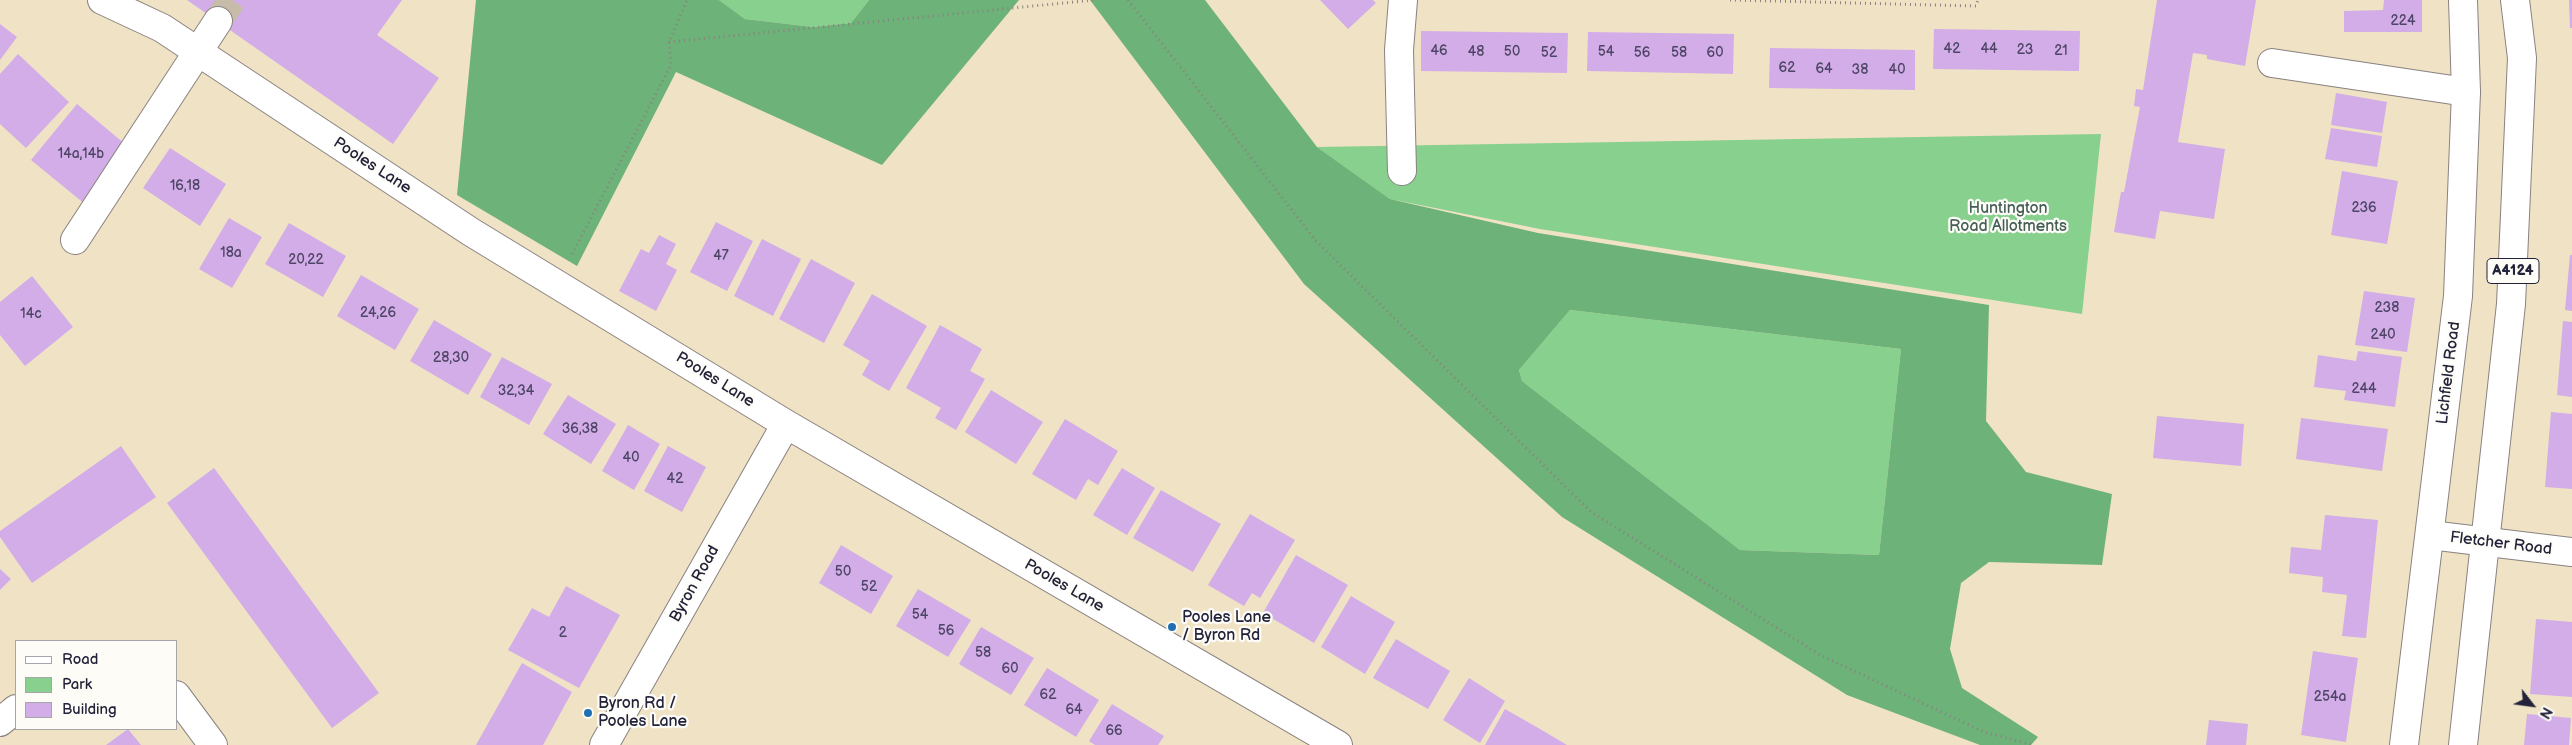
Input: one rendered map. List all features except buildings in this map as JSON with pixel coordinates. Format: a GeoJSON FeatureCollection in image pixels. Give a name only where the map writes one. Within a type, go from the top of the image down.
{"type":"FeatureCollection","features":[{"type":"Feature","properties":{"kind":"street","name":"Pooles Lane"},"geometry":{"type":"LineString","coordinates":[[102,0],[162,28],[471,232],[558,283],[786,424],[1338,745]]}},
{"type":"Feature","properties":{"kind":"street"},"geometry":{"type":"LineString","coordinates":[[1402,171],[1399,50],[1403,0]]}},
{"type":"Feature","properties":{"kind":"street","name":"Lichfield Road"},"geometry":{"type":"LineString","coordinates":[[2404,745],[2458,296],[2466,92],[2463,0]]}},
{"type":"Feature","properties":{"kind":"street","name":"A4124"},"geometry":{"type":"LineString","coordinates":[[2463,745],[2511,304],[2522,58],[2515,0]]}},
{"type":"Feature","properties":{"kind":"street"},"geometry":{"type":"LineString","coordinates":[[75,240],[197,51],[218,22]]}},
{"type":"Feature","properties":{"kind":"street"},"geometry":{"type":"LineString","coordinates":[[2272,63],[2466,92]]}},
{"type":"Feature","properties":{"kind":"street","name":"Byron Road"},"geometry":{"type":"LineString","coordinates":[[604,745],[786,424]]}},
{"type":"Feature","properties":{"kind":"street","name":"Fletcher Road"},"geometry":{"type":"LineString","coordinates":[[2430,535],[2572,552]]}},
{"type":"Feature","properties":{"kind":"street"},"geometry":{"type":"LineString","coordinates":[[178,698],[214,745]]}},
{"type":"Feature","properties":{"kind":"street"},"geometry":{"type":"LineString","coordinates":[[0,722],[15,710]]}},
{"type":"Feature","properties":{"kind":"path"},"geometry":{"type":"LineString","coordinates":[[558,283],[671,65],[670,42],[687,0]]}},
{"type":"Feature","properties":{"kind":"path"},"geometry":{"type":"LineString","coordinates":[[670,42],[1094,0]]}},
{"type":"Feature","properties":{"kind":"path"},"geometry":{"type":"LineString","coordinates":[[1128,0],[1316,241],[1591,512],[1822,656],[1984,732],[2033,745]]}},
{"type":"Feature","properties":{"kind":"path"},"geometry":{"type":"LineString","coordinates":[[1730,0],[1976,6],[1978,0]]}},
{"type":"Feature","properties":{"kind":"green space"},"geometry":{"type":"Polygon","coordinates":[[[476,0],[719,0],[745,19],[813,27],[851,23],[869,0],[1019,0],[882,165],[676,72],[577,266],[457,195],[476,0]]]}},
{"type":"Feature","properties":{"kind":"green space"},"geometry":{"type":"Polygon","coordinates":[[[719,0],[869,0],[851,23],[813,27],[745,19],[719,0]]]}},
{"type":"Feature","properties":{"kind":"green space"},"geometry":{"type":"Polygon","coordinates":[[[1090,0],[1205,0],[1317,147],[1390,199],[1538,233],[1989,305],[1986,421],[2026,472],[2112,494],[2102,565],[1989,562],[1961,583],[1950,649],[1962,688],[2038,737],[2031,745],[1980,745],[1847,695],[1562,517],[1304,284],[1090,0]],[[1570,310],[1519,370],[1522,381],[1740,550],[1879,555],[1901,349],[1570,310]]]}},
{"type":"Feature","properties":{"kind":"green space","name":"Huntington Road Allotments"},"geometry":{"type":"Polygon","coordinates":[[[2101,134],[2082,314],[1540,229],[1390,199],[1317,147],[2101,134]]]}},
{"type":"Feature","properties":{"kind":"green space"},"geometry":{"type":"Polygon","coordinates":[[[1570,310],[1901,349],[1879,555],[1740,550],[1522,381],[1519,370],[1570,310]]]}},
{"type":"Feature","properties":{"kind":"tunnel"},"geometry":{"type":"LineString","coordinates":[[218,21],[232,0]]}},
{"type":"Feature","properties":{"kind":"place","name":"Pooles Lane / Byron Rd"},"geometry":{"type":"Point","coordinates":[1172,627]}},
{"type":"Feature","properties":{"kind":"place","name":"Byron Rd / Pooles Lane"},"geometry":{"type":"Point","coordinates":[588,713]}}]}
